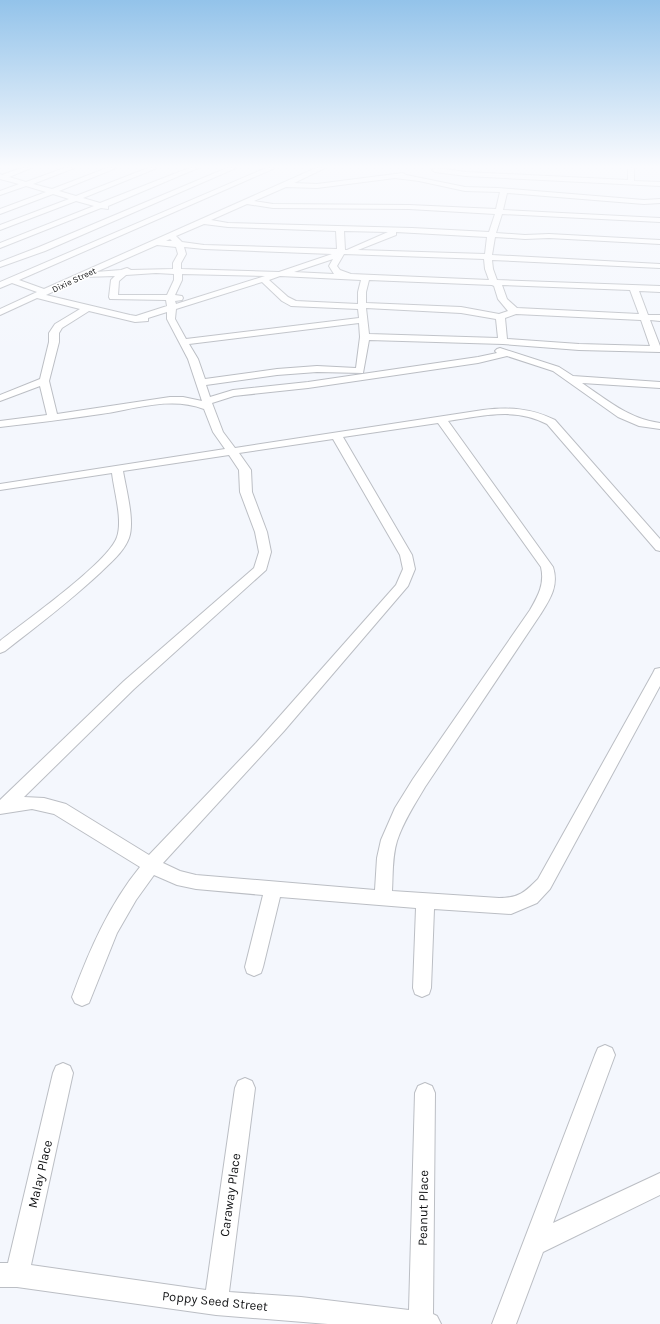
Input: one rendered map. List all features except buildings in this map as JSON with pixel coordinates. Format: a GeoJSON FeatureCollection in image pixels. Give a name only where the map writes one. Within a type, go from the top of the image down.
{"type":"FeatureCollection","features":[{"type":"Feature","properties":{"kind":"street"},"geometry":{"type":"LineString","coordinates":[[0,246],[40,230]]}},
{"type":"Feature","properties":{"kind":"street"},"geometry":{"type":"LineString","coordinates":[[0,265],[86,230]]}},
{"type":"Feature","properties":{"kind":"street"},"geometry":{"type":"LineString","coordinates":[[0,284],[129,230]]}},
{"type":"Feature","properties":{"kind":"street"},"geometry":{"type":"LineString","coordinates":[[340,230],[342,252],[333,266],[334,270],[351,277]]}},
{"type":"Feature","properties":{"kind":"street"},"geometry":{"type":"LineString","coordinates":[[396,230],[525,237],[558,236],[601,240],[660,242]]}},
{"type":"Feature","properties":{"kind":"street"},"geometry":{"type":"LineString","coordinates":[[11,280],[42,294],[86,309],[135,319],[172,313],[198,299],[280,274],[403,230]]}},
{"type":"Feature","properties":{"kind":"street"},"geometry":{"type":"LineString","coordinates":[[494,230],[489,257],[489,274],[497,284],[506,305],[515,311]]}},
{"type":"Feature","properties":{"kind":"street","name":"Dixie Street"},"geometry":{"type":"LineString","coordinates":[[0,312],[181,231]]}},
{"type":"Feature","properties":{"kind":"street"},"geometry":{"type":"LineString","coordinates":[[2,808],[129,685],[260,570],[265,552],[261,532],[246,492],[245,470],[218,432],[193,359],[183,342],[172,313],[170,298],[178,280],[177,263],[182,254],[180,245],[171,236]]}},
{"type":"Feature","properties":{"kind":"street"},"geometry":{"type":"LineString","coordinates":[[155,242],[180,245],[489,257],[660,266]]}},
{"type":"Feature","properties":{"kind":"street"},"geometry":{"type":"LineString","coordinates":[[128,254],[132,263],[125,272],[115,280],[113,298],[198,299]]}},
{"type":"Feature","properties":{"kind":"street"},"geometry":{"type":"LineString","coordinates":[[85,275],[125,272],[177,271],[660,289]]}},
{"type":"Feature","properties":{"kind":"street"},"geometry":{"type":"LineString","coordinates":[[360,370],[365,337],[362,292],[365,278]]}},
{"type":"Feature","properties":{"kind":"street"},"geometry":{"type":"LineString","coordinates":[[263,279],[285,299],[294,304],[461,310],[500,317],[515,311],[660,318]]}},
{"type":"Feature","properties":{"kind":"street"},"geometry":{"type":"LineString","coordinates":[[365,337],[472,340],[579,348],[658,349],[634,288]]}},
{"type":"Feature","properties":{"kind":"street"},"geometry":{"type":"LineString","coordinates":[[53,417],[44,381],[54,342],[55,329],[86,309]]}},
{"type":"Feature","properties":{"kind":"street"},"geometry":{"type":"LineString","coordinates":[[500,317],[507,342],[508,353]]}},
{"type":"Feature","properties":{"kind":"street"},"geometry":{"type":"LineString","coordinates":[[183,342],[363,320]]}},
{"type":"Feature","properties":{"kind":"street"},"geometry":{"type":"LineString","coordinates":[[472,340],[548,366],[571,379],[622,415],[643,424],[660,426]]}},
{"type":"Feature","properties":{"kind":"street"},"geometry":{"type":"LineString","coordinates":[[223,395],[308,385],[478,360],[508,353]]}},
{"type":"Feature","properties":{"kind":"street"},"geometry":{"type":"LineString","coordinates":[[200,383],[277,372],[308,370],[360,370],[382,373]]}},
{"type":"Feature","properties":{"kind":"street"},"geometry":{"type":"LineString","coordinates":[[0,424],[173,401],[188,401],[208,404],[249,376]]}},
{"type":"Feature","properties":{"kind":"street"},"geometry":{"type":"LineString","coordinates":[[571,379],[660,385]]}},
{"type":"Feature","properties":{"kind":"street"},"geometry":{"type":"LineString","coordinates":[[0,398],[44,381]]}},
{"type":"Feature","properties":{"kind":"street"},"geometry":{"type":"LineString","coordinates":[[0,487],[232,450],[511,410],[529,412],[551,422],[660,547]]}},
{"type":"Feature","properties":{"kind":"street"},"geometry":{"type":"LineString","coordinates":[[383,898],[386,852],[389,840],[401,813],[419,783],[535,612],[550,584],[550,576],[547,567],[441,419]]}},
{"type":"Feature","properties":{"kind":"street"},"geometry":{"type":"LineString","coordinates":[[82,997],[93,964],[110,928],[129,896],[151,865],[261,746],[402,586],[409,569],[406,555],[336,435]]}},
{"type":"Feature","properties":{"kind":"street"},"geometry":{"type":"LineString","coordinates":[[0,648],[97,569],[120,545],[124,531],[117,468]]}},
{"type":"Feature","properties":{"kind":"street"},"geometry":{"type":"LineString","coordinates":[[2,808],[30,802],[44,803],[60,809],[151,865],[177,878],[196,882],[383,898],[510,906],[531,898],[544,884],[660,673]]}},
{"type":"Feature","properties":{"kind":"street"},"geometry":{"type":"LineString","coordinates":[[254,967],[273,889]]}},
{"type":"Feature","properties":{"kind":"street"},"geometry":{"type":"LineString","coordinates":[[422,988],[425,901]]}},
{"type":"Feature","properties":{"kind":"street"},"geometry":{"type":"LineString","coordinates":[[504,1324],[605,1055]]}},
{"type":"Feature","properties":{"kind":"street","name":"Malay Place"},"geometry":{"type":"LineString","coordinates":[[8,1275],[64,1073]]}},
{"type":"Feature","properties":{"kind":"street","name":"Caraway Place"},"geometry":{"type":"LineString","coordinates":[[216,1302],[245,1088]]}},
{"type":"Feature","properties":{"kind":"street","name":"Peanut Place"},"geometry":{"type":"LineString","coordinates":[[425,1094],[425,1323]]}},
{"type":"Feature","properties":{"kind":"street"},"geometry":{"type":"LineString","coordinates":[[534,1244],[660,1184]]}},
{"type":"Feature","properties":{"kind":"street","name":"Poppy Seed Street"},"geometry":{"type":"LineString","coordinates":[[8,1275],[216,1302],[302,1309],[425,1323]]}}]}
